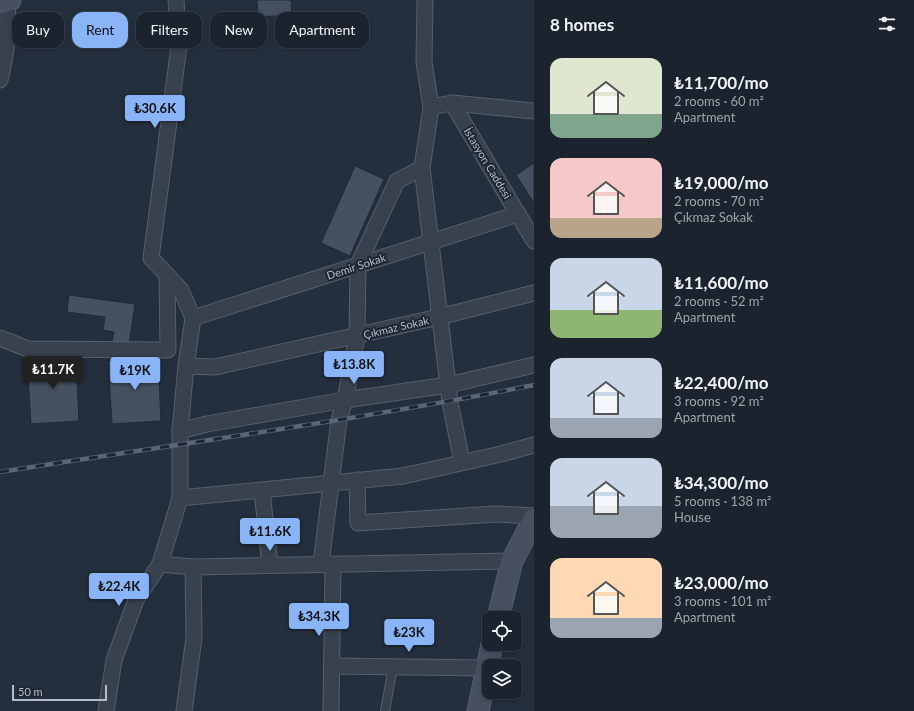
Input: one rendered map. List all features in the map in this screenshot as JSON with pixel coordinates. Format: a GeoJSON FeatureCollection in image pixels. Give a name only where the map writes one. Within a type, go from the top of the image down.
{"type":"FeatureCollection","features":[{"type":"Feature","properties":{"kind":"street"},"geometry":{"type":"LineString","coordinates":[[106,711],[114,660],[136,600],[160,564],[180,498],[180,431],[186,366],[194,318],[181,290],[151,258],[179,46],[176,0]]}},
{"type":"Feature","properties":{"kind":"street"},"geometry":{"type":"LineString","coordinates":[[425,0],[424,62],[431,107],[422,168],[448,385],[462,462]]}},
{"type":"Feature","properties":{"kind":"street"},"geometry":{"type":"LineString","coordinates":[[0,80],[6,54],[8,34],[6,1]]}},
{"type":"Feature","properties":{"kind":"street"},"geometry":{"type":"LineString","coordinates":[[431,107],[452,104],[534,111]]}},
{"type":"Feature","properties":{"kind":"street","name":"İstasyon Caddesi"},"geometry":{"type":"LineString","coordinates":[[452,104],[534,241]]}},
{"type":"Feature","properties":{"kind":"street"},"geometry":{"type":"LineString","coordinates":[[330,711],[332,666],[327,564],[330,483],[339,420],[357,336],[358,265],[397,181],[422,168]]}},
{"type":"Feature","properties":{"kind":"street","name":"Demir Sokak"},"geometry":{"type":"LineString","coordinates":[[194,318],[518,214]]}},
{"type":"Feature","properties":{"kind":"street"},"geometry":{"type":"LineString","coordinates":[[0,338],[28,349],[168,350],[167,274]]}},
{"type":"Feature","properties":{"kind":"street","name":"Çıkmaz Sokak"},"geometry":{"type":"LineString","coordinates":[[186,366],[215,368],[439,317],[534,293]]}},
{"type":"Feature","properties":{"kind":"street"},"geometry":{"type":"LineString","coordinates":[[180,431],[207,424],[344,400],[448,385],[534,365]]}},
{"type":"Feature","properties":{"kind":"street"},"geometry":{"type":"LineString","coordinates":[[180,498],[403,476],[534,445]]}},
{"type":"Feature","properties":{"kind":"street"},"geometry":{"type":"LineString","coordinates":[[357,480],[358,523],[496,514],[534,516]]}},
{"type":"Feature","properties":{"kind":"street"},"geometry":{"type":"LineString","coordinates":[[262,491],[270,565]]}},
{"type":"Feature","properties":{"kind":"street"},"geometry":{"type":"LineString","coordinates":[[500,611],[512,561],[534,519]]}},
{"type":"Feature","properties":{"kind":"street"},"geometry":{"type":"LineString","coordinates":[[160,564],[193,567],[512,561]]}},
{"type":"Feature","properties":{"kind":"street"},"geometry":{"type":"LineString","coordinates":[[184,711],[194,638],[193,567]]}},
{"type":"Feature","properties":{"kind":"street"},"geometry":{"type":"LineString","coordinates":[[332,666],[482,668]]}},
{"type":"Feature","properties":{"kind":"street"},"geometry":{"type":"LineString","coordinates":[[478,711],[482,690]]}},
{"type":"Feature","properties":{"kind":"lane"},"geometry":{"type":"LineString","coordinates":[[385,711],[393,666]]}},
{"type":"Feature","properties":{"kind":"building"},"geometry":{"type":"Polygon","coordinates":[[[257,0],[291,0],[292,12],[275,12],[275,16],[267,16],[267,12],[258,12],[257,0]]]}},
{"type":"Feature","properties":{"kind":"building"},"geometry":{"type":"Polygon","coordinates":[[[534,163],[534,203],[516,175],[534,163]]]}},
{"type":"Feature","properties":{"kind":"building"},"geometry":{"type":"Polygon","coordinates":[[[355,166],[384,179],[350,256],[321,243],[355,166]]]}},
{"type":"Feature","properties":{"kind":"building"},"geometry":{"type":"Polygon","coordinates":[[[69,295],[135,304],[129,345],[112,342],[114,332],[103,330],[105,317],[67,312],[69,295]]]}},
{"type":"Feature","properties":{"kind":"building"},"geometry":{"type":"Polygon","coordinates":[[[76,357],[79,421],[31,424],[27,360],[76,357]]]}},
{"type":"Feature","properties":{"kind":"building"},"geometry":{"type":"Polygon","coordinates":[[[158,359],[161,421],[112,424],[108,361],[158,359]]]}},
{"type":"Feature","properties":{"kind":"railway"},"geometry":{"type":"LineString","coordinates":[[0,472],[334,421],[534,385]]}}]}
